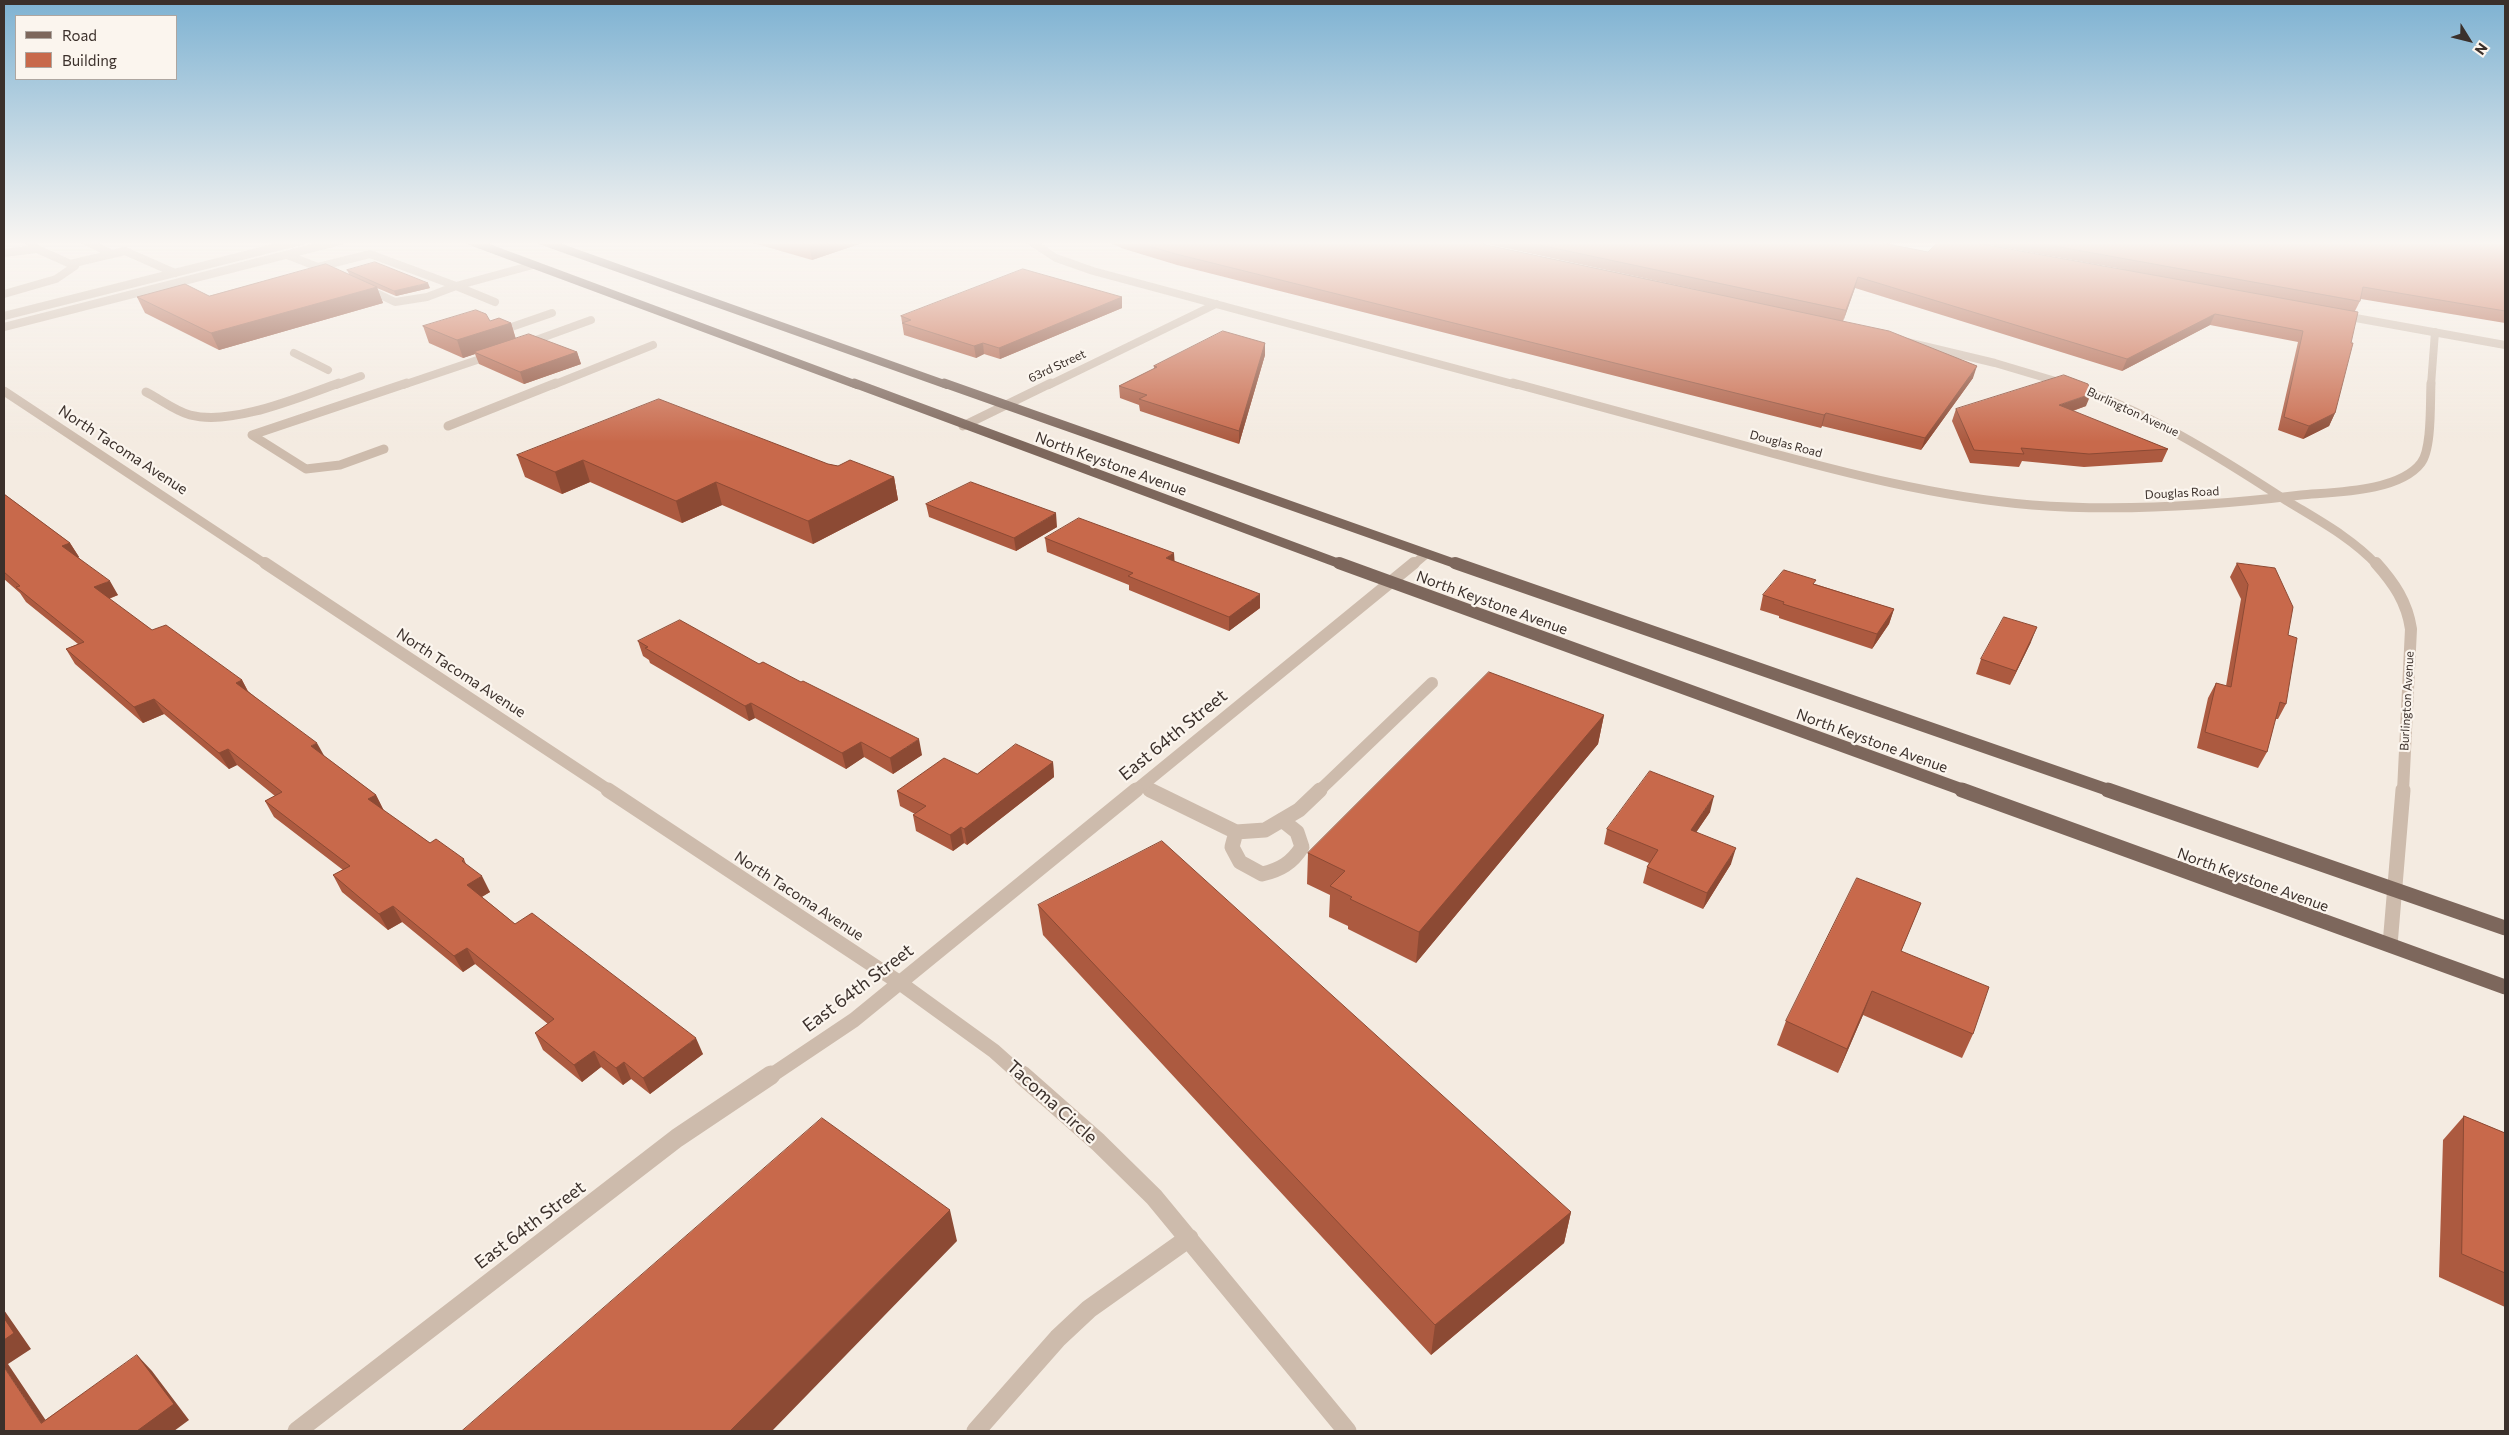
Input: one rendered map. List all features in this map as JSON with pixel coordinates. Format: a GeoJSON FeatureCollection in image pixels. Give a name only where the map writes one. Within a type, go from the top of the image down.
{"type":"FeatureCollection","features":[{"type":"Feature","properties":{"kind":"main road","name":"North Keystone Avenue"},"geometry":{"type":"LineString","coordinates":[[650,308],[963,426],[2505,987]]}},
{"type":"Feature","properties":{"kind":"main road","name":"North Keystone Avenue"},"geometry":{"type":"LineString","coordinates":[[729,308],[1426,554],[2505,928]]}},
{"type":"Feature","properties":{"kind":"street"},"geometry":{"type":"LineString","coordinates":[[4,316],[36,308]]}},
{"type":"Feature","properties":{"kind":"street"},"geometry":{"type":"LineString","coordinates":[[4,327],[79,308]]}},
{"type":"Feature","properties":{"kind":"street","name":"63rd Street"},"geometry":{"type":"LineString","coordinates":[[963,426],[1208,308]]}},
{"type":"Feature","properties":{"kind":"street","name":"Douglas Road"},"geometry":{"type":"LineString","coordinates":[[1231,308],[1832,470],[1918,488],[2022,503],[2123,508],[2191,506],[2282,497],[2387,484],[2414,472],[2422,464],[2426,455],[2435,332]]}},
{"type":"Feature","properties":{"kind":"street"},"geometry":{"type":"LineString","coordinates":[[497,332],[552,313]]}},
{"type":"Feature","properties":{"kind":"street"},"geometry":{"type":"LineString","coordinates":[[2327,313],[2505,345]]}},
{"type":"Feature","properties":{"kind":"street"},"geometry":{"type":"LineString","coordinates":[[516,347],[591,320]]}},
{"type":"Feature","properties":{"kind":"street","name":"Burlington Avenue"},"geometry":{"type":"LineString","coordinates":[[1895,339],[2003,364],[2094,393],[2137,411],[2196,443],[2340,536],[2373,562],[2394,586],[2406,610],[2410,634],[2408,716],[2390,945]]}},
{"type":"Feature","properties":{"kind":"street"},"geometry":{"type":"LineString","coordinates":[[448,426],[653,345]]}},
{"type":"Feature","properties":{"kind":"street"},"geometry":{"type":"LineString","coordinates":[[294,353],[328,370]]}},
{"type":"Feature","properties":{"kind":"street"},"geometry":{"type":"LineString","coordinates":[[384,449],[340,465],[306,469],[252,435],[498,353]]}},
{"type":"Feature","properties":{"kind":"street"},"geometry":{"type":"LineString","coordinates":[[146,392],[191,416],[219,417],[260,408],[361,376]]}},
{"type":"Feature","properties":{"kind":"street","name":"North Tacoma Avenue"},"geometry":{"type":"LineString","coordinates":[[4,391],[900,983]]}},
{"type":"Feature","properties":{"kind":"street","name":"East 64th Street"},"geometry":{"type":"LineString","coordinates":[[297,1431],[677,1138],[854,1020],[1426,554]]}},
{"type":"Feature","properties":{"kind":"street"},"geometry":{"type":"LineString","coordinates":[[1142,786],[1236,832],[1265,830],[1299,810],[1432,683]]}},
{"type":"Feature","properties":{"kind":"street"},"geometry":{"type":"LineString","coordinates":[[1236,832],[1232,847],[1240,862],[1262,874],[1280,871],[1296,858],[1302,847],[1297,832],[1282,820]]}},
{"type":"Feature","properties":{"kind":"street","name":"Tacoma Circle"},"geometry":{"type":"LineString","coordinates":[[900,983],[994,1051],[1039,1088],[1154,1197],[1347,1431]]}},
{"type":"Feature","properties":{"kind":"street"},"geometry":{"type":"LineString","coordinates":[[976,1431],[1058,1338],[1089,1309],[1189,1238]]}},
{"type":"Feature","properties":{"kind":"building"},"geometry":{"type":"Polygon","coordinates":[[[160,308],[301,308],[211,333],[160,308]]]}},
{"type":"Feature","properties":{"kind":"building"},"geometry":{"type":"Polygon","coordinates":[[[922,308],[1096,308],[999,348],[983,343],[974,346],[902,323],[911,320],[901,316],[922,308]]]}},
{"type":"Feature","properties":{"kind":"building"},"geometry":{"type":"Polygon","coordinates":[[[1393,308],[1781,308],[1889,331],[1977,366],[1925,438],[1826,413],[1824,415],[1393,308]]]}},
{"type":"Feature","properties":{"kind":"building"},"geometry":{"type":"Polygon","coordinates":[[[1960,308],[2336,308],[2358,312],[2351,343],[2353,343],[2335,413],[2309,426],[2284,417],[2303,331],[2215,314],[2127,359],[1960,308]]]}},
{"type":"Feature","properties":{"kind":"building"},"geometry":{"type":"Polygon","coordinates":[[[2487,308],[2505,308],[2505,311],[2487,308]]]}},
{"type":"Feature","properties":{"kind":"building"},"geometry":{"type":"Polygon","coordinates":[[[476,310],[486,314],[490,321],[499,318],[511,323],[457,340],[423,326],[476,310]]]}},
{"type":"Feature","properties":{"kind":"building"},"geometry":{"type":"Polygon","coordinates":[[[1223,331],[1265,343],[1239,431],[1139,399],[1147,395],[1119,386],[1157,367],[1154,366],[1223,331]]]}},
{"type":"Feature","properties":{"kind":"building"},"geometry":{"type":"Polygon","coordinates":[[[529,334],[577,352],[520,372],[474,352],[529,334]]]}},
{"type":"Feature","properties":{"kind":"building"},"geometry":{"type":"Polygon","coordinates":[[[2064,375],[2088,384],[2091,394],[2059,405],[2168,449],[2089,454],[2021,448],[2024,454],[1974,450],[1956,409],[2064,375]]]}},
{"type":"Feature","properties":{"kind":"building"},"geometry":{"type":"Polygon","coordinates":[[[659,399],[828,464],[838,466],[850,460],[894,477],[808,521],[716,482],[676,501],[583,460],[555,472],[517,455],[659,399]]]}},
{"type":"Feature","properties":{"kind":"building"},"geometry":{"type":"Polygon","coordinates":[[[971,482],[1056,513],[1014,538],[926,504],[971,482]]]}},
{"type":"Feature","properties":{"kind":"building"},"geometry":{"type":"Polygon","coordinates":[[[4,494],[70,543],[62,546],[110,581],[94,587],[152,630],[166,625],[242,680],[236,683],[317,743],[311,746],[376,795],[368,799],[430,843],[436,839],[464,859],[462,861],[482,876],[467,885],[515,924],[532,913],[696,1038],[643,1078],[624,1062],[616,1068],[594,1051],[574,1065],[535,1033],[554,1019],[467,948],[454,956],[393,906],[379,914],[333,875],[350,866],[265,801],[282,792],[228,749],[219,753],[154,699],[134,707],[66,649],[84,642],[16,587],[20,586],[4,572],[4,494]]]}},
{"type":"Feature","properties":{"kind":"building"},"geometry":{"type":"Polygon","coordinates":[[[1079,518],[1174,553],[1166,558],[1260,594],[1229,617],[1128,576],[1133,573],[1045,538],[1079,518]]]}},
{"type":"Feature","properties":{"kind":"building"},"geometry":{"type":"Polygon","coordinates":[[[2237,563],[2275,568],[2293,607],[2288,635],[2297,638],[2286,704],[2280,702],[2267,752],[2205,732],[2216,683],[2231,687],[2248,585],[2237,563]]]}},
{"type":"Feature","properties":{"kind":"building"},"geometry":{"type":"Polygon","coordinates":[[[1784,570],[1816,580],[1813,584],[1894,609],[1877,634],[1783,604],[1784,602],[1763,595],[1784,570]]]}},
{"type":"Feature","properties":{"kind":"building"},"geometry":{"type":"Polygon","coordinates":[[[2004,617],[2037,627],[2016,671],[1981,659],[2004,617]]]}},
{"type":"Feature","properties":{"kind":"building"},"geometry":{"type":"Polygon","coordinates":[[[680,620],[759,664],[763,662],[919,739],[890,758],[861,742],[842,753],[751,703],[745,706],[645,648],[648,647],[638,641],[680,620]]]}},
{"type":"Feature","properties":{"kind":"building"},"geometry":{"type":"Polygon","coordinates":[[[1489,672],[1604,715],[1419,932],[1350,899],[1352,897],[1330,886],[1345,871],[1308,853],[1489,672]]]}},
{"type":"Feature","properties":{"kind":"building"},"geometry":{"type":"Polygon","coordinates":[[[1016,744],[1053,762],[964,829],[961,827],[950,835],[913,815],[926,806],[897,791],[944,758],[977,774],[1016,744]]]}},
{"type":"Feature","properties":{"kind":"building"},"geometry":{"type":"Polygon","coordinates":[[[1650,771],[1714,796],[1691,830],[1736,848],[1707,893],[1647,867],[1658,850],[1607,829],[1650,771]]]}},
{"type":"Feature","properties":{"kind":"building"},"geometry":{"type":"Polygon","coordinates":[[[1162,841],[1571,1212],[1435,1325],[1038,905],[1162,841]]]}},
{"type":"Feature","properties":{"kind":"building"},"geometry":{"type":"Polygon","coordinates":[[[1857,878],[1921,903],[1901,951],[1989,987],[1973,1034],[1872,991],[1847,1049],[1786,1021],[1857,878]]]}},
{"type":"Feature","properties":{"kind":"building"},"geometry":{"type":"Polygon","coordinates":[[[2464,1116],[2505,1133],[2505,1273],[2462,1254],[2464,1116]]]}},
{"type":"Feature","properties":{"kind":"building"},"geometry":{"type":"Polygon","coordinates":[[[822,1118],[950,1210],[730,1431],[462,1431],[822,1118]]]}},
{"type":"Feature","properties":{"kind":"building"},"geometry":{"type":"Polygon","coordinates":[[[4,1318],[14,1333],[4,1340],[4,1318]]]}},
{"type":"Feature","properties":{"kind":"building"},"geometry":{"type":"Polygon","coordinates":[[[137,1355],[174,1404],[137,1431],[4,1431],[4,1367],[41,1423],[137,1355]]]}}]}
